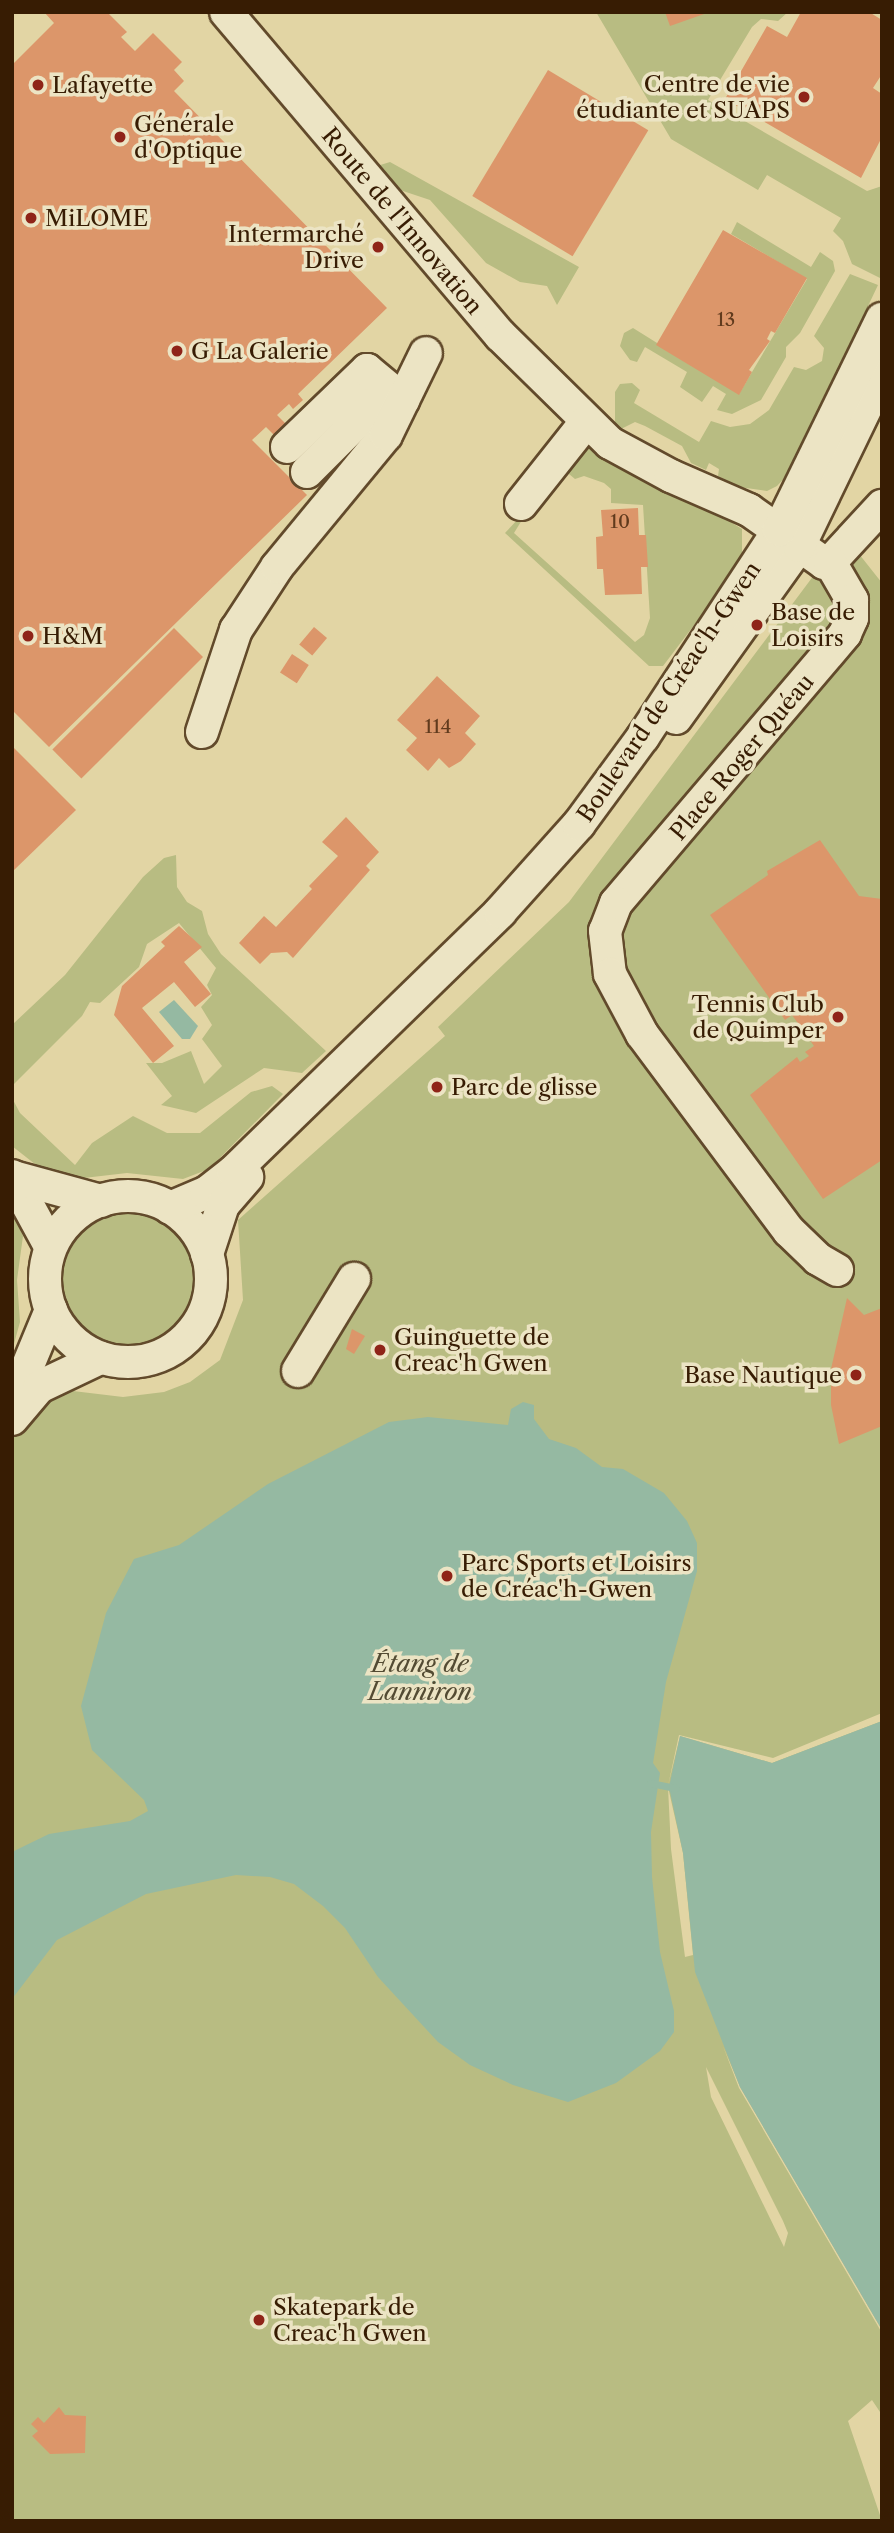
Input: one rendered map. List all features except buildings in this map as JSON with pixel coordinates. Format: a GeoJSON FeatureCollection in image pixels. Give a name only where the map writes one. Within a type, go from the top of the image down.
{"type":"FeatureCollection","features":[{"type":"Feature","properties":{"kind":"street","name":"Route de l'Innovation"},"geometry":{"type":"LineString","coordinates":[[226,12],[485,318],[586,422],[625,453],[749,510],[819,561],[830,562]]}},
{"type":"Feature","properties":{"kind":"street","name":"Boulevard de Créac'h-Gwen"},"geometry":{"type":"LineString","coordinates":[[170,1208],[206,1194],[233,1172],[543,866],[625,764],[789,538],[882,319]]}},
{"type":"Feature","properties":{"kind":"street"},"geometry":{"type":"LineString","coordinates":[[882,348],[882,375]]}},
{"type":"Feature","properties":{"kind":"street"},"geometry":{"type":"LineString","coordinates":[[307,472],[396,394],[426,353]]}},
{"type":"Feature","properties":{"kind":"street"},"geometry":{"type":"LineString","coordinates":[[287,447],[367,370],[396,394]]}},
{"type":"Feature","properties":{"kind":"street","name":"Boulevard de Créac'h-Gwen"},"geometry":{"type":"LineString","coordinates":[[207,1254],[223,1205],[239,1184],[473,958],[600,820],[789,538],[882,375]]}},
{"type":"Feature","properties":{"kind":"street"},"geometry":{"type":"LineString","coordinates":[[202,732],[236,631],[277,567],[386,435],[396,394]]}},
{"type":"Feature","properties":{"kind":"street"},"geometry":{"type":"LineString","coordinates":[[521,504],[586,422]]}},
{"type":"Feature","properties":{"kind":"street"},"geometry":{"type":"LineString","coordinates":[[830,562],[882,506]]}},
{"type":"Feature","properties":{"kind":"street","name":"Place Roger Quéau"},"geometry":{"type":"LineString","coordinates":[[830,562],[853,609],[850,625],[826,659],[616,903],[608,920],[607,960],[613,981],[642,1034],[789,1231],[837,1270]]}},
{"type":"Feature","properties":{"kind":"street"},"geometry":{"type":"LineString","coordinates":[[13,1177],[102,1200],[140,1197],[170,1208],[193,1228],[207,1254],[211,1281],[208,1302],[198,1325],[183,1342],[152,1359],[117,1362],[100,1357],[65,1333],[51,1310],[45,1280],[50,1246],[71,1219],[102,1200]]}},
{"type":"Feature","properties":{"kind":"street"},"geometry":{"type":"LineString","coordinates":[[13,1177],[50,1246]]}},
{"type":"Feature","properties":{"kind":"street"},"geometry":{"type":"LineString","coordinates":[[298,1371],[354,1279]]}},
{"type":"Feature","properties":{"kind":"street"},"geometry":{"type":"LineString","coordinates":[[12,1404],[51,1310]]}},
{"type":"Feature","properties":{"kind":"street"},"geometry":{"type":"LineString","coordinates":[[12,1419],[39,1387],[100,1357]]}},
{"type":"Feature","properties":{"kind":"green space"},"geometry":{"type":"Polygon","coordinates":[[[596,12],[788,12],[778,21],[761,19],[752,27],[708,100],[867,191],[882,186],[882,279],[852,264],[843,241],[833,231],[841,218],[767,175],[758,190],[671,139],[596,12]]]}},
{"type":"Feature","properties":{"kind":"green space"},"geometry":{"type":"Polygon","coordinates":[[[390,162],[579,267],[557,305],[547,286],[520,282],[486,263],[430,200],[400,190],[377,166],[390,162]]]}},
{"type":"Feature","properties":{"kind":"green space"},"geometry":{"type":"Polygon","coordinates":[[[737,222],[811,267],[820,252],[833,261],[835,271],[800,333],[786,347],[786,357],[761,400],[732,414],[717,410],[726,394],[713,386],[702,402],[680,387],[687,372],[645,347],[637,362],[630,360],[620,346],[624,333],[633,328],[739,394],[807,279],[731,234],[737,222]]]}},
{"type":"Feature","properties":{"kind":"green space"},"geometry":{"type":"Polygon","coordinates":[[[850,274],[878,285],[789,473],[777,486],[767,491],[739,487],[718,476],[719,469],[709,463],[706,470],[691,463],[682,446],[645,426],[635,422],[621,429],[615,423],[615,392],[620,384],[632,383],[640,390],[634,403],[699,442],[711,421],[730,427],[750,424],[769,410],[794,367],[806,370],[822,361],[824,348],[814,336],[850,274]]]}},
{"type":"Feature","properties":{"kind":"green space"},"geometry":{"type":"Polygon","coordinates":[[[581,444],[595,447],[647,482],[668,484],[742,529],[742,562],[663,666],[649,666],[505,533],[519,518],[522,520],[514,533],[635,642],[644,635],[650,618],[643,505],[611,503],[611,489],[604,483],[584,476],[575,479],[563,469],[581,444]]]}},
{"type":"Feature","properties":{"kind":"green space","name":"Parc Sports et Loisirs de Créac'h-Gwen"},"geometry":{"type":"Polygon","coordinates":[[[844,535],[882,583],[882,1713],[773,1758],[679,1735],[668,1786],[680,1736],[772,1763],[882,1721],[882,2330],[740,2087],[723,2046],[739,2088],[882,2333],[882,2415],[872,2400],[848,2421],[882,2521],[12,2521],[12,1439],[38,1401],[73,1391],[123,1397],[164,1392],[190,1382],[220,1360],[243,1300],[238,1220],[445,1036],[438,1027],[569,902],[844,535]],[[668,1787],[671,1849],[685,1957],[693,1955],[683,1853],[668,1787]],[[706,2067],[711,2097],[784,2247],[788,2233],[783,2221],[706,2067]]]}},
{"type":"Feature","properties":{"kind":"green space"},"geometry":{"type":"Polygon","coordinates":[[[176,855],[177,887],[187,902],[202,911],[208,934],[221,954],[326,1051],[302,1073],[264,1068],[196,1113],[161,1105],[172,1096],[146,1063],[162,1063],[191,1051],[204,1084],[222,1066],[202,1039],[212,1025],[201,1007],[212,995],[207,985],[216,968],[179,923],[147,944],[139,967],[100,1003],[90,1002],[82,1016],[12,1086],[12,1025],[65,975],[143,877],[164,858],[176,855]]]}},
{"type":"Feature","properties":{"kind":"green space"},"geometry":{"type":"Polygon","coordinates":[[[272,1086],[283,1094],[209,1169],[183,1179],[127,1173],[75,1179],[45,1172],[12,1146],[12,1098],[20,1113],[75,1165],[92,1143],[133,1116],[167,1133],[200,1133],[251,1092],[272,1086]]]}},
{"type":"Feature","properties":{"kind":"green space"},"geometry":{"type":"Polygon","coordinates":[[[12,1207],[23,1236],[17,1280],[20,1322],[12,1351],[12,1207]]]}},
{"type":"Feature","properties":{"kind":"green space"},"geometry":{"type":"Polygon","coordinates":[[[128,1211],[154,1216],[177,1231],[192,1254],[197,1280],[192,1306],[177,1329],[154,1344],[128,1349],[102,1344],[79,1329],[64,1306],[59,1280],[64,1254],[79,1231],[102,1216],[128,1211]]]}},
{"type":"Feature","properties":{"kind":"water"},"geometry":{"type":"Polygon","coordinates":[[[174,1000],[198,1026],[190,1039],[182,1039],[159,1012],[174,1000]]]}},
{"type":"Feature","properties":{"kind":"water","name":"Étang de Lanniron"},"geometry":{"type":"Polygon","coordinates":[[[523,1402],[534,1405],[534,1419],[549,1439],[576,1448],[602,1467],[623,1469],[664,1493],[687,1521],[697,1543],[697,1571],[666,1682],[653,1763],[660,1773],[651,1832],[652,1877],[660,1952],[674,2011],[674,2032],[660,2051],[616,2083],[568,2102],[513,2085],[470,2065],[438,2042],[378,1977],[345,1928],[323,1906],[294,1884],[270,1877],[236,1875],[146,1894],[57,1940],[12,1999],[12,1852],[49,1834],[130,1821],[148,1811],[144,1800],[92,1750],[81,1706],[106,1613],[134,1559],[179,1545],[268,1484],[389,1422],[428,1417],[508,1425],[511,1409],[523,1402]]]}},
{"type":"Feature","properties":{"kind":"water"},"geometry":{"type":"Polygon","coordinates":[[[882,1721],[882,2330],[740,2087],[695,1972],[683,1853],[669,1787],[680,1736],[772,1763],[882,1721]]]}},
{"type":"Feature","properties":{"kind":"waterway"},"geometry":{"type":"LineString","coordinates":[[650,1783],[676,1788]]}},
{"type":"Feature","properties":{"kind":"place","name":"Lafayette"},"geometry":{"type":"Point","coordinates":[38,85]}},
{"type":"Feature","properties":{"kind":"place","name":"Centre de vie étudiante et SUAPS"},"geometry":{"type":"Point","coordinates":[804,97]}},
{"type":"Feature","properties":{"kind":"place","name":"Générale d'Optique"},"geometry":{"type":"Point","coordinates":[120,137]}},
{"type":"Feature","properties":{"kind":"place","name":"MiLOME"},"geometry":{"type":"Point","coordinates":[31,218]}},
{"type":"Feature","properties":{"kind":"place","name":"Intermarché Drive"},"geometry":{"type":"Point","coordinates":[378,247]}},
{"type":"Feature","properties":{"kind":"place","name":"G La Galerie"},"geometry":{"type":"Point","coordinates":[177,351]}},
{"type":"Feature","properties":{"kind":"place","name":"Base de Loisirs"},"geometry":{"type":"Point","coordinates":[757,625]}},
{"type":"Feature","properties":{"kind":"place","name":"H&M"},"geometry":{"type":"Point","coordinates":[28,636]}},
{"type":"Feature","properties":{"kind":"place","name":"Tennis Club de Quimper"},"geometry":{"type":"Point","coordinates":[838,1017]}},
{"type":"Feature","properties":{"kind":"place","name":"Parc de glisse"},"geometry":{"type":"Point","coordinates":[437,1087]}},
{"type":"Feature","properties":{"kind":"place","name":"Guinguette de Creac'h Gwen"},"geometry":{"type":"Point","coordinates":[380,1350]}},
{"type":"Feature","properties":{"kind":"place","name":"Base Nautique"},"geometry":{"type":"Point","coordinates":[856,1375]}},
{"type":"Feature","properties":{"kind":"place","name":"Parc Sports et Loisirs de Créac'h-Gwen"},"geometry":{"type":"Point","coordinates":[447,1576]}},
{"type":"Feature","properties":{"kind":"place","name":"Skatepark de Creac'h Gwen"},"geometry":{"type":"Point","coordinates":[259,2320]}}]}
